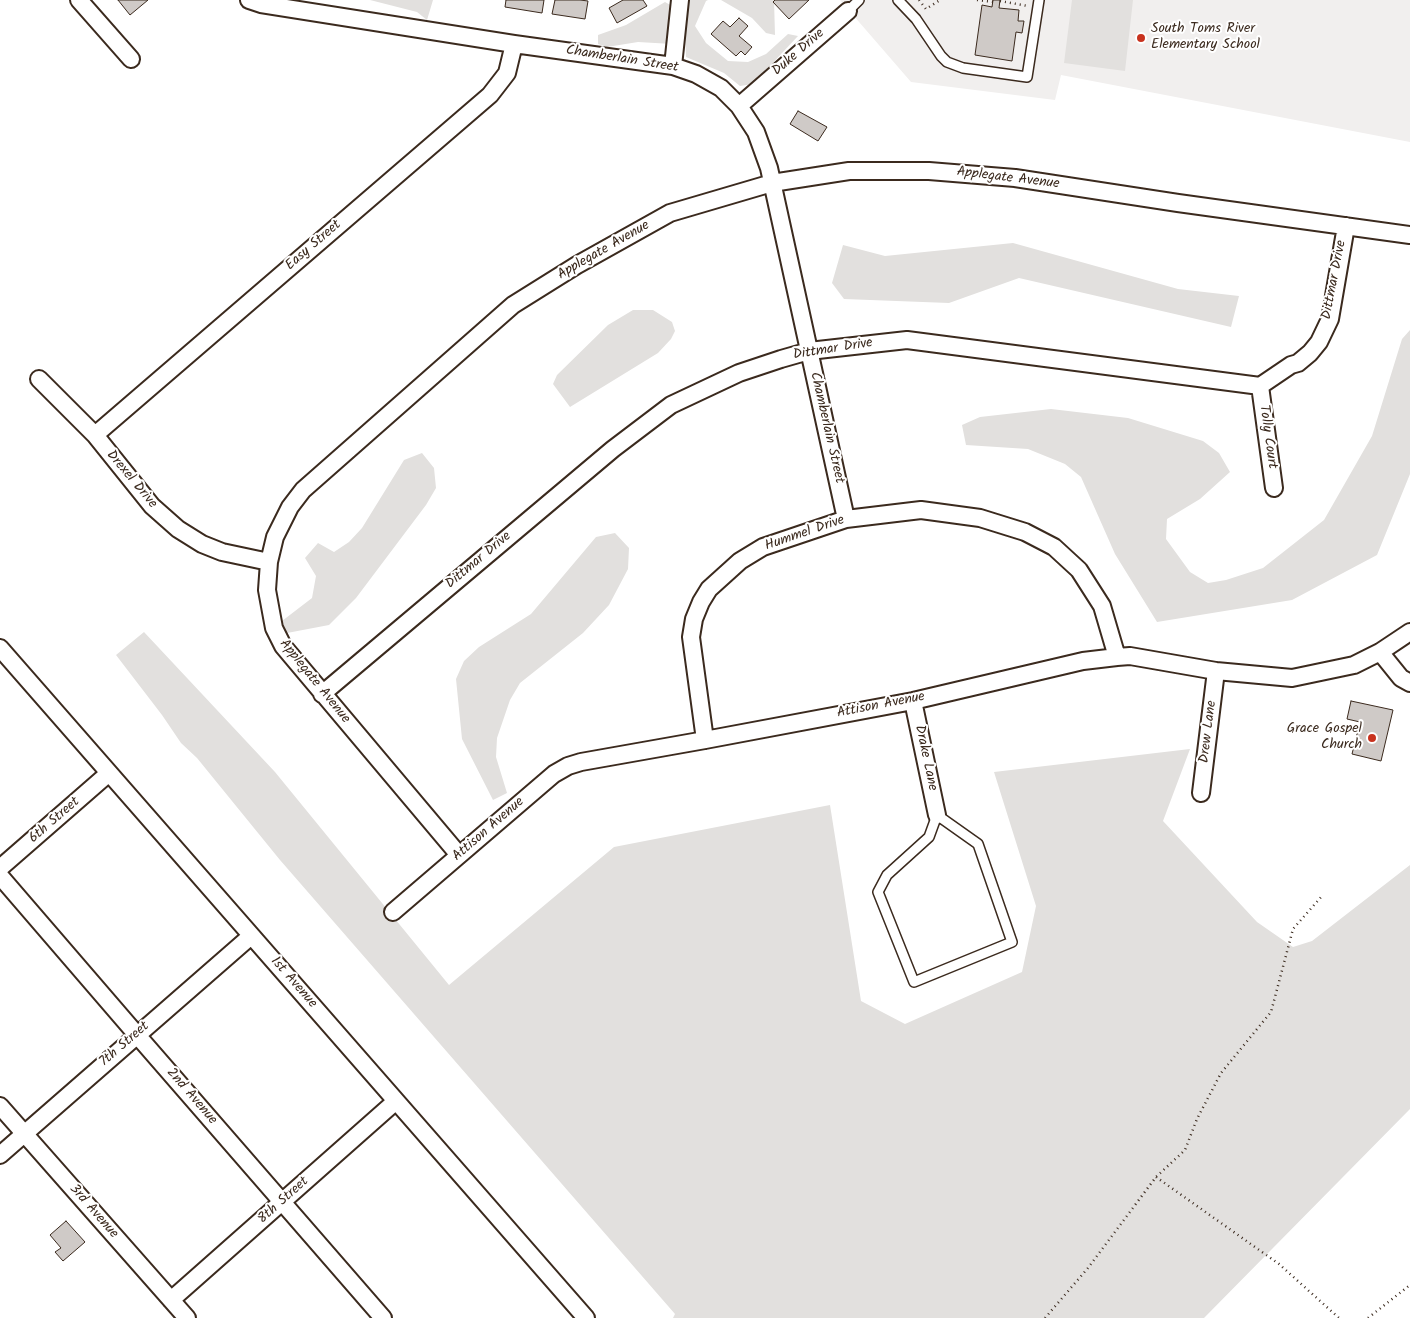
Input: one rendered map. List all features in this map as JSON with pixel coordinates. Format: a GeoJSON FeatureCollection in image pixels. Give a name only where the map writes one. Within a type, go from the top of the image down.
{"type":"FeatureCollection","features":[{"type":"Feature","properties":{"kind":"street"},"geometry":{"type":"LineString","coordinates":[[79,0],[131,59]]}},
{"type":"Feature","properties":{"kind":"street","name":"Chamberlain Street"},"geometry":{"type":"LineString","coordinates":[[249,0],[271,6],[514,44],[673,66],[696,74],[721,88],[739,106],[756,132],[766,159],[846,519]]}},
{"type":"Feature","properties":{"kind":"street"},"geometry":{"type":"LineString","coordinates":[[673,66],[680,0]]}},
{"type":"Feature","properties":{"kind":"street","name":"Duke Drive"},"geometry":{"type":"LineString","coordinates":[[739,106],[854,6]]}},
{"type":"Feature","properties":{"kind":"street","name":"Easy Street"},"geometry":{"type":"LineString","coordinates":[[94,435],[490,95],[507,73],[514,44]]}},
{"type":"Feature","properties":{"kind":"street","name":"Applegate Avenue"},"geometry":{"type":"LineString","coordinates":[[459,855],[283,646],[274,628],[267,590],[269,562],[275,537],[290,507],[302,490],[513,305],[670,213],[772,183],[849,171],[929,171],[1015,178],[1410,235]]}},
{"type":"Feature","properties":{"kind":"street","name":"Dittmar Drive"},"geometry":{"type":"LineString","coordinates":[[322,694],[613,449],[671,405],[739,373],[781,358],[809,351],[907,340],[1260,386],[1291,365],[1298,363],[1320,342],[1330,318],[1346,226]]}},
{"type":"Feature","properties":{"kind":"street","name":"Drexel Drive"},"geometry":{"type":"LineString","coordinates":[[39,379],[94,435],[152,506],[178,529],[202,544],[222,552],[269,562]]}},
{"type":"Feature","properties":{"kind":"street","name":"Tolly Court"},"geometry":{"type":"LineString","coordinates":[[1260,386],[1274,488]]}},
{"type":"Feature","properties":{"kind":"street","name":"Hummel Drive"},"geometry":{"type":"LineString","coordinates":[[705,740],[691,637],[694,619],[709,588],[740,561],[762,547],[846,519],[921,510],[980,518],[1025,532],[1054,547],[1079,570],[1102,606],[1116,657]]}},
{"type":"Feature","properties":{"kind":"street","name":"Attison Avenue"},"geometry":{"type":"LineString","coordinates":[[393,912],[554,774],[568,766],[581,762],[913,701],[1083,661],[1116,657],[1130,656],[1216,671],[1292,678],[1354,665],[1380,652],[1410,632]]}},
{"type":"Feature","properties":{"kind":"street","name":"1st Avenue"},"geometry":{"type":"LineString","coordinates":[[0,648],[586,1318]]}},
{"type":"Feature","properties":{"kind":"street"},"geometry":{"type":"LineString","coordinates":[[1380,652],[1401,678],[1410,683]]}},
{"type":"Feature","properties":{"kind":"street","name":"Drew Lane"},"geometry":{"type":"LineString","coordinates":[[1201,793],[1216,671]]}},
{"type":"Feature","properties":{"kind":"street","name":"Drake Lane"},"geometry":{"type":"LineString","coordinates":[[913,701],[937,815]]}},
{"type":"Feature","properties":{"kind":"street","name":"6th Street"},"geometry":{"type":"LineString","coordinates":[[0,868],[109,773]]}},
{"type":"Feature","properties":{"kind":"street","name":"2nd Avenue"},"geometry":{"type":"LineString","coordinates":[[0,876],[383,1318]]}},
{"type":"Feature","properties":{"kind":"street","name":"7th Street"},"geometry":{"type":"LineString","coordinates":[[0,1155],[251,936]]}},
{"type":"Feature","properties":{"kind":"street","name":"8th Street"},"geometry":{"type":"LineString","coordinates":[[171,1300],[396,1101]]}},
{"type":"Feature","properties":{"kind":"street","name":"3rd Avenue"},"geometry":{"type":"LineString","coordinates":[[0,1106],[186,1318]]}},
{"type":"Feature","properties":{"kind":"lane"},"geometry":{"type":"LineString","coordinates":[[898,0],[916,19],[947,62],[963,68],[1027,76],[1039,0]]}},
{"type":"Feature","properties":{"kind":"lane"},"geometry":{"type":"LineString","coordinates":[[937,815],[978,844],[1012,942],[914,982],[878,892],[887,875],[928,837],[937,815]]}},
{"type":"Feature","properties":{"kind":"path"},"geometry":{"type":"LineString","coordinates":[[919,0],[926,9],[940,0]]}},
{"type":"Feature","properties":{"kind":"path"},"geometry":{"type":"LineString","coordinates":[[977,0],[993,2]]}},
{"type":"Feature","properties":{"kind":"path"},"geometry":{"type":"LineString","coordinates":[[1000,1],[1031,6]]}},
{"type":"Feature","properties":{"kind":"path"},"geometry":{"type":"LineString","coordinates":[[1045,1318],[1088,1268],[1156,1177],[1185,1150],[1197,1119],[1221,1073],[1271,1012],[1293,929],[1322,896]]}},
{"type":"Feature","properties":{"kind":"path"},"geometry":{"type":"LineString","coordinates":[[1156,1177],[1279,1264],[1339,1318]]}},
{"type":"Feature","properties":{"kind":"path"},"geometry":{"type":"LineString","coordinates":[[1368,1318],[1410,1286]]}},
{"type":"Feature","properties":{"kind":"shaded area"},"geometry":{"type":"Polygon","coordinates":[[[370,0],[433,0],[427,20],[417,12],[370,0]]]}},
{"type":"Feature","properties":{"kind":"shaded area"},"geometry":{"type":"Polygon","coordinates":[[[688,0],[708,0],[695,26],[706,43],[728,61],[748,62],[766,54],[788,34],[798,36],[753,84],[740,86],[724,73],[686,57],[684,7],[688,0]]]}},
{"type":"Feature","properties":{"kind":"shaded area"},"geometry":{"type":"Polygon","coordinates":[[[721,0],[774,0],[775,35],[766,33],[752,18],[721,0]]]}},
{"type":"Feature","properties":{"kind":"shaded area","name":"South Toms River Elementary School"},"geometry":{"type":"Polygon","coordinates":[[[840,0],[1410,0],[1410,142],[1061,75],[1055,100],[911,82],[840,0]]]}},
{"type":"Feature","properties":{"kind":"shaded area"},"geometry":{"type":"Polygon","coordinates":[[[1072,0],[1133,0],[1125,71],[1064,63],[1072,0]]]}},
{"type":"Feature","properties":{"kind":"shaded area"},"geometry":{"type":"Polygon","coordinates":[[[665,2],[674,7],[672,44],[638,42],[607,47],[598,44],[598,35],[626,25],[665,2]]]}},
{"type":"Feature","properties":{"kind":"shaded area"},"geometry":{"type":"Polygon","coordinates":[[[1013,243],[1178,289],[1239,296],[1231,327],[1019,278],[949,303],[844,299],[832,283],[843,245],[885,256],[1013,243]]]}},
{"type":"Feature","properties":{"kind":"shaded area"},"geometry":{"type":"Polygon","coordinates":[[[633,310],[653,310],[672,322],[675,331],[671,339],[658,353],[570,407],[553,384],[557,375],[608,325],[633,310]]]}},
{"type":"Feature","properties":{"kind":"shaded area"},"geometry":{"type":"Polygon","coordinates":[[[1410,330],[1410,474],[1377,555],[1292,600],[1157,622],[1115,554],[1081,477],[1065,464],[1028,449],[966,445],[962,425],[980,417],[1051,409],[1128,418],[1203,441],[1219,453],[1230,472],[1200,499],[1167,519],[1166,539],[1190,572],[1208,583],[1226,580],[1263,568],[1324,520],[1372,436],[1402,339],[1410,330]]]}},
{"type":"Feature","properties":{"kind":"shaded area"},"geometry":{"type":"Polygon","coordinates":[[[422,453],[434,468],[436,488],[426,505],[356,598],[329,625],[287,633],[282,621],[312,598],[316,576],[305,558],[318,543],[334,552],[349,542],[362,528],[404,460],[422,453]]]}},
{"type":"Feature","properties":{"kind":"shaded area"},"geometry":{"type":"Polygon","coordinates":[[[615,533],[629,548],[628,569],[609,605],[583,633],[520,683],[510,700],[497,738],[496,757],[507,793],[493,800],[462,739],[456,679],[464,661],[479,647],[531,614],[596,537],[615,533]]]}},
{"type":"Feature","properties":{"kind":"shaded area"},"geometry":{"type":"Polygon","coordinates":[[[144,632],[275,772],[449,985],[614,847],[830,805],[861,1001],[905,1024],[1022,972],[1036,906],[994,772],[1190,749],[1163,821],[1257,922],[1293,947],[1312,941],[1410,865],[1410,1109],[1204,1318],[673,1318],[675,1314],[280,860],[197,758],[181,743],[116,655],[144,632]]]}},
{"type":"Feature","properties":{"kind":"building"},"geometry":{"type":"Polygon","coordinates":[[[118,0],[148,0],[130,15],[118,0]]]}},
{"type":"Feature","properties":{"kind":"building"},"geometry":{"type":"Polygon","coordinates":[[[506,0],[544,0],[542,13],[505,7],[506,0]]]}},
{"type":"Feature","properties":{"kind":"building"},"geometry":{"type":"Polygon","coordinates":[[[555,0],[588,1],[585,19],[552,14],[555,0]]]}},
{"type":"Feature","properties":{"kind":"building"},"geometry":{"type":"Polygon","coordinates":[[[623,0],[643,0],[647,6],[617,23],[609,8],[623,0]]]}},
{"type":"Feature","properties":{"kind":"building"},"geometry":{"type":"Polygon","coordinates":[[[775,0],[809,0],[789,19],[773,2],[775,0]]]}},
{"type":"Feature","properties":{"kind":"building"},"geometry":{"type":"Polygon","coordinates":[[[993,0],[1000,0],[999,8],[1019,10],[1018,21],[1024,21],[1022,33],[1016,32],[1012,61],[975,55],[982,5],[992,7],[993,0]]]}},
{"type":"Feature","properties":{"kind":"building"},"geometry":{"type":"Polygon","coordinates":[[[739,18],[748,26],[739,36],[752,47],[745,55],[741,51],[736,56],[711,34],[723,21],[730,27],[739,18]]]}},
{"type":"Feature","properties":{"kind":"building"},"geometry":{"type":"Polygon","coordinates":[[[798,111],[827,127],[818,141],[790,124],[798,111]]]}},
{"type":"Feature","properties":{"kind":"building","name":"Grace Gospel Church"},"geometry":{"type":"Polygon","coordinates":[[[1351,701],[1393,710],[1381,761],[1352,754],[1360,722],[1347,719],[1351,701]]]}},
{"type":"Feature","properties":{"kind":"building"},"geometry":{"type":"Polygon","coordinates":[[[66,1221],[85,1242],[63,1261],[55,1252],[61,1248],[50,1235],[66,1221]]]}},
{"type":"Feature","properties":{"kind":"place","name":"South Toms River Elementary School"},"geometry":{"type":"Point","coordinates":[1141,38]}},
{"type":"Feature","properties":{"kind":"place","name":"Grace Gospel Church"},"geometry":{"type":"Point","coordinates":[1372,738]}}]}
